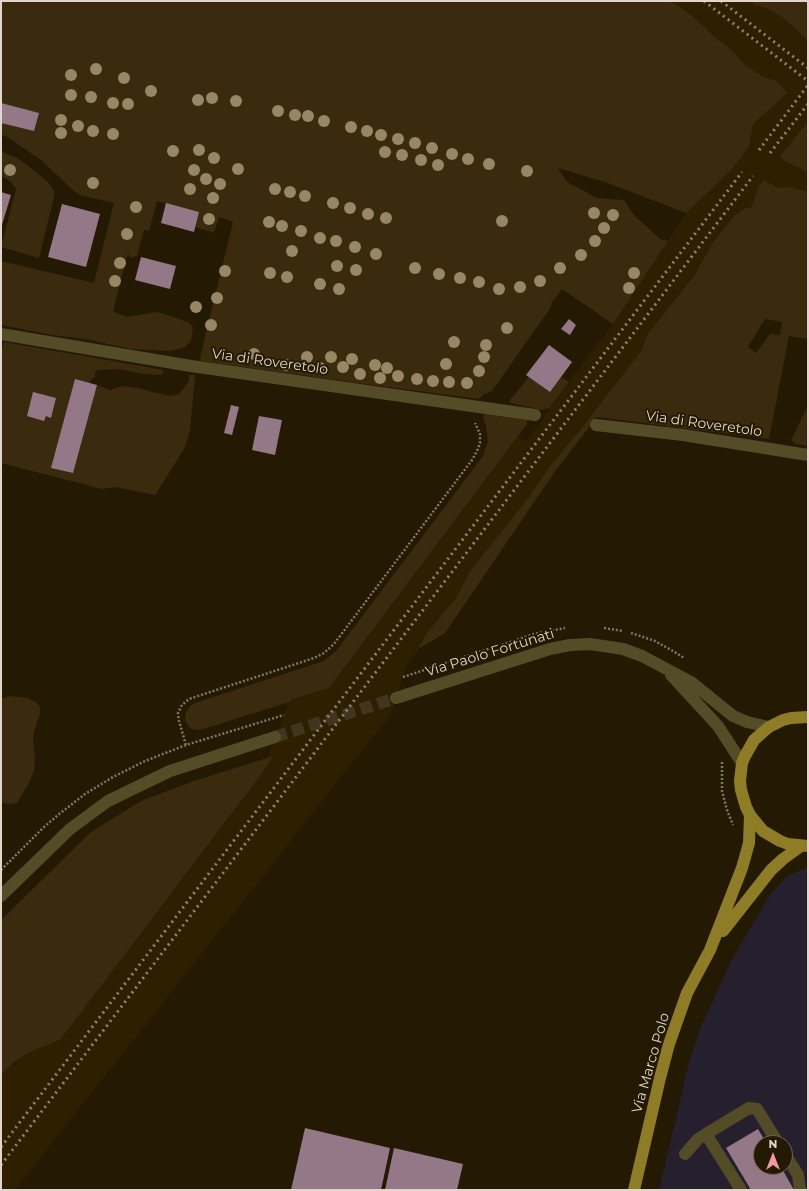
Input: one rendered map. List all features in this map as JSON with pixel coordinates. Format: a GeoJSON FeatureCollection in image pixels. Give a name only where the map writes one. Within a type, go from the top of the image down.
{"type":"FeatureCollection","features":[{"type":"Feature","properties":{"kind":"main road"},"geometry":{"type":"LineString","coordinates":[[805,846],[788,844],[770,836],[757,825],[746,807],[741,790],[741,773],[742,763],[749,748],[754,740],[769,727],[792,718],[808,717]]}},
{"type":"Feature","properties":{"kind":"main road","name":"Via Marco Polo"},"geometry":{"type":"LineString","coordinates":[[710,950],[744,861],[750,836],[750,815]]}},
{"type":"Feature","properties":{"kind":"main road","name":"Via Marco Polo"},"geometry":{"type":"LineString","coordinates":[[634,1190],[669,1044],[687,993],[710,950],[729,922],[771,870],[783,859],[805,846]]}},
{"type":"Feature","properties":{"kind":"street","name":"Via di Roveretolo"},"geometry":{"type":"LineString","coordinates":[[1,334],[191,366],[535,415]]}},
{"type":"Feature","properties":{"kind":"street","name":"Via di Roveretolo"},"geometry":{"type":"LineString","coordinates":[[596,425],[683,435],[808,455]]}},
{"type":"Feature","properties":{"kind":"street","name":"Via Paolo Fortunati"},"geometry":{"type":"LineString","coordinates":[[396,698],[533,654],[559,647],[590,644],[632,652],[691,682],[733,716],[747,722],[769,727]]}},
{"type":"Feature","properties":{"kind":"street","name":"Via Paolo Fortunati"},"geometry":{"type":"LineString","coordinates":[[662,666],[714,720],[742,763]]}},
{"type":"Feature","properties":{"kind":"street"},"geometry":{"type":"LineString","coordinates":[[1,896],[70,829],[108,801],[170,771],[275,737]]}},
{"type":"Feature","properties":{"kind":"street"},"geometry":{"type":"LineString","coordinates":[[685,1154],[698,1139],[748,1108],[757,1109],[773,1135]]}},
{"type":"Feature","properties":{"kind":"street"},"geometry":{"type":"LineString","coordinates":[[706,1134],[741,1190]]}},
{"type":"Feature","properties":{"kind":"street"},"geometry":{"type":"LineString","coordinates":[[793,1167],[798,1175],[800,1190]]}},
{"type":"Feature","properties":{"kind":"path"},"geometry":{"type":"LineString","coordinates":[[284,715],[186,745],[178,713],[182,705],[193,697],[314,658],[324,653],[334,644],[457,481],[477,451],[480,439],[477,426],[471,416],[455,404]]}},
{"type":"Feature","properties":{"kind":"shaded area"},"geometry":{"type":"Polygon","coordinates":[[[1,1],[786,1],[808,20],[808,235],[648,350],[556,470],[495,555],[445,633],[420,648],[406,667],[391,714],[15,1190],[1,1190],[1,1075],[15,1061],[30,1052],[60,1040],[266,769],[272,756],[267,758],[290,700],[329,688],[518,436],[525,442],[541,422],[549,408],[613,324],[686,213],[608,183],[558,167],[1,1]]]}},
{"type":"Feature","properties":{"kind":"shaded area"},"geometry":{"type":"Polygon","coordinates":[[[1,1],[667,1],[675,4],[691,15],[718,40],[731,49],[745,65],[763,77],[776,81],[787,93],[753,124],[749,146],[732,169],[686,213],[608,183],[558,168],[567,182],[597,198],[624,200],[634,215],[660,239],[668,241],[613,324],[562,289],[492,391],[483,395],[479,399],[201,361],[200,358],[233,222],[219,217],[214,233],[195,227],[199,212],[157,201],[149,231],[144,230],[137,256],[130,258],[128,253],[113,311],[127,317],[158,312],[188,322],[193,327],[191,341],[185,347],[171,351],[131,349],[85,339],[52,335],[1,325],[1,261],[94,283],[114,203],[80,195],[75,192],[41,160],[1,134],[1,1]]]}},
{"type":"Feature","properties":{"kind":"shaded area"},"geometry":{"type":"Polygon","coordinates":[[[752,1],[808,1],[808,41],[785,19],[767,8],[754,5],[752,1]]]}},
{"type":"Feature","properties":{"kind":"shaded area"},"geometry":{"type":"Polygon","coordinates":[[[808,122],[808,172],[783,160],[780,156],[808,122]]]}},
{"type":"Feature","properties":{"kind":"shaded area"},"geometry":{"type":"Polygon","coordinates":[[[1,151],[26,164],[48,182],[54,191],[54,197],[39,258],[1,247],[16,189],[10,181],[1,176],[1,151]]]}},
{"type":"Feature","properties":{"kind":"shaded area"},"geometry":{"type":"Polygon","coordinates":[[[764,180],[778,188],[790,187],[808,192],[808,339],[789,336],[769,439],[597,417],[556,470],[445,633],[420,648],[419,646],[428,632],[456,598],[471,570],[527,500],[551,465],[585,424],[642,350],[647,335],[694,276],[712,244],[735,215],[745,208],[751,208],[759,186],[764,180]],[[765,319],[748,347],[756,353],[770,334],[780,335],[782,322],[765,319]]]}},
{"type":"Feature","properties":{"kind":"shaded area"},"geometry":{"type":"Polygon","coordinates":[[[4,342],[164,370],[161,375],[144,374],[118,369],[97,370],[95,372],[95,377],[91,380],[52,468],[72,473],[97,385],[110,390],[122,386],[139,388],[171,396],[179,394],[189,381],[189,375],[195,375],[190,431],[184,449],[155,495],[115,487],[102,489],[1,463],[1,353],[4,342]]]}},
{"type":"Feature","properties":{"kind":"shaded area"},"geometry":{"type":"Polygon","coordinates":[[[529,377],[550,392],[561,377],[569,382],[549,408],[542,410],[511,403],[510,400],[529,377]]]}},
{"type":"Feature","properties":{"kind":"shaded area"},"geometry":{"type":"Polygon","coordinates":[[[808,406],[808,446],[796,444],[791,440],[808,406]]]}},
{"type":"Feature","properties":{"kind":"shaded area"},"geometry":{"type":"Polygon","coordinates":[[[485,414],[527,420],[527,424],[329,688],[290,700],[290,702],[203,729],[197,730],[189,727],[185,720],[186,712],[191,705],[324,661],[336,651],[483,456],[488,441],[486,425],[483,418],[485,414]]]}},
{"type":"Feature","properties":{"kind":"shaded area"},"geometry":{"type":"Polygon","coordinates":[[[9,696],[28,698],[37,703],[40,707],[40,713],[34,732],[34,770],[30,781],[17,803],[9,804],[1,802],[1,699],[9,696]]]}},
{"type":"Feature","properties":{"kind":"shaded area"},"geometry":{"type":"Polygon","coordinates":[[[273,756],[261,775],[60,1040],[30,1052],[15,1061],[1,1075],[1,920],[91,832],[141,801],[191,782],[273,756]]]}},
{"type":"Feature","properties":{"kind":"shaded area"},"geometry":{"type":"Polygon","coordinates":[[[808,868],[808,1190],[659,1190],[689,1062],[701,1026],[732,959],[770,895],[786,877],[808,868]]]}},
{"type":"Feature","properties":{"kind":"building"},"geometry":{"type":"Polygon","coordinates":[[[1,103],[39,113],[34,131],[1,123],[1,103]]]}},
{"type":"Feature","properties":{"kind":"building"},"geometry":{"type":"Polygon","coordinates":[[[1,192],[11,195],[1,228],[1,192]]]}},
{"type":"Feature","properties":{"kind":"building"},"geometry":{"type":"Polygon","coordinates":[[[166,203],[199,212],[194,232],[161,223],[166,203]]]}},
{"type":"Feature","properties":{"kind":"building"},"geometry":{"type":"Polygon","coordinates":[[[62,204],[100,214],[86,267],[48,257],[62,204]]]}},
{"type":"Feature","properties":{"kind":"building"},"geometry":{"type":"Polygon","coordinates":[[[141,257],[176,266],[170,289],[135,280],[141,257]]]}},
{"type":"Feature","properties":{"kind":"building"},"geometry":{"type":"Polygon","coordinates":[[[569,319],[576,325],[570,335],[561,329],[569,319]]]}},
{"type":"Feature","properties":{"kind":"building"},"geometry":{"type":"Polygon","coordinates":[[[549,345],[572,362],[550,392],[526,375],[549,345]]]}},
{"type":"Feature","properties":{"kind":"building"},"geometry":{"type":"Polygon","coordinates":[[[75,379],[97,385],[73,473],[51,468],[75,379]]]}},
{"type":"Feature","properties":{"kind":"building"},"geometry":{"type":"Polygon","coordinates":[[[33,392],[56,398],[51,418],[46,416],[44,421],[27,416],[33,392]]]}},
{"type":"Feature","properties":{"kind":"building"},"geometry":{"type":"Polygon","coordinates":[[[231,405],[239,407],[232,435],[224,433],[231,405]]]}},
{"type":"Feature","properties":{"kind":"building"},"geometry":{"type":"Polygon","coordinates":[[[259,416],[282,420],[275,455],[252,450],[259,416]]]}},
{"type":"Feature","properties":{"kind":"building"},"geometry":{"type":"Polygon","coordinates":[[[305,1128],[390,1148],[381,1190],[291,1190],[305,1128]]]}},
{"type":"Feature","properties":{"kind":"building"},"geometry":{"type":"Polygon","coordinates":[[[758,1129],[761,1135],[753,1135],[753,1175],[786,1175],[794,1190],[751,1190],[726,1148],[758,1129]]]}},
{"type":"Feature","properties":{"kind":"building"},"geometry":{"type":"Polygon","coordinates":[[[394,1148],[463,1164],[457,1190],[385,1190],[394,1148]]]}},
{"type":"Feature","properties":{"kind":"tunnel"},"geometry":{"type":"LineString","coordinates":[[275,737],[396,698]]}},
{"type":"Feature","properties":{"kind":"railway"},"geometry":{"type":"LineString","coordinates":[[704,1],[808,81]]}},
{"type":"Feature","properties":{"kind":"railway"},"geometry":{"type":"LineString","coordinates":[[721,1],[808,68]]}},
{"type":"Feature","properties":{"kind":"railway"},"geometry":{"type":"LineString","coordinates":[[759,150],[808,85]]}},
{"type":"Feature","properties":{"kind":"railway"},"geometry":{"type":"LineString","coordinates":[[770,153],[808,104]]}},
{"type":"Feature","properties":{"kind":"railway"},"geometry":{"type":"LineString","coordinates":[[1,1147],[742,172]]}},
{"type":"Feature","properties":{"kind":"railway"},"geometry":{"type":"LineString","coordinates":[[1,1165],[753,176]]}}]}
